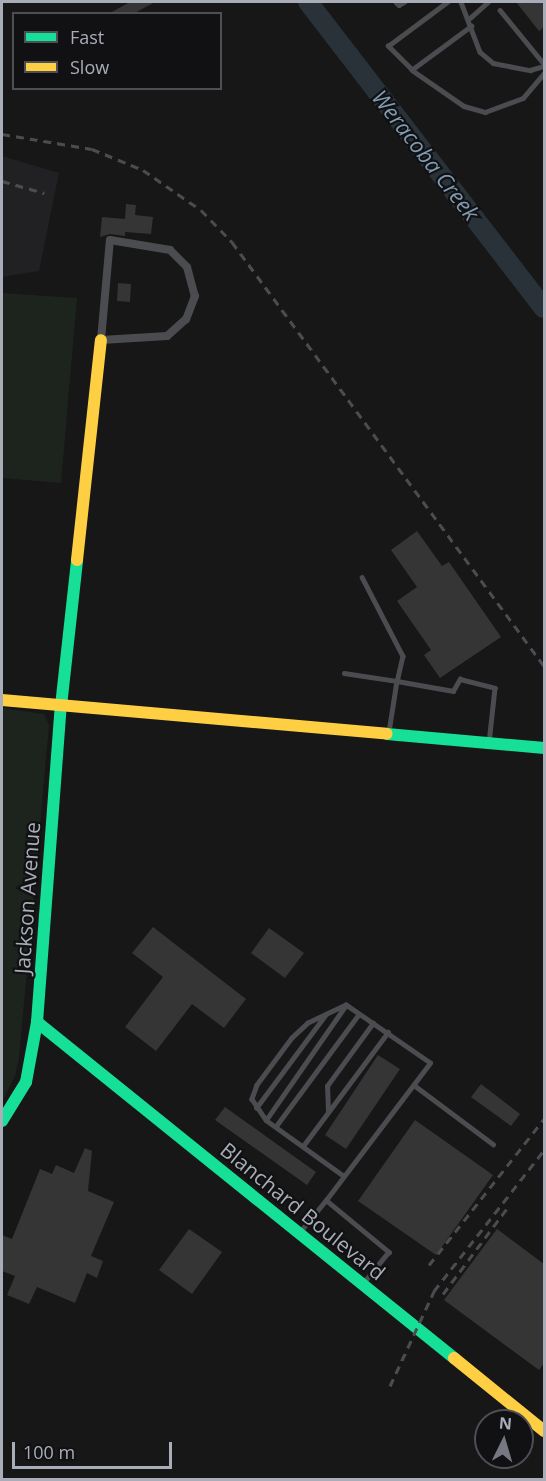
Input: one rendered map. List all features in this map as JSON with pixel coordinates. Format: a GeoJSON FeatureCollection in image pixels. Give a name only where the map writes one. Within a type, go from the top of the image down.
{"type":"FeatureCollection","features":[{"type":"Feature","properties":{"kind":"street"},"geometry":{"type":"LineString","coordinates":[[110,240],[170,250],[187,267],[195,296],[186,319],[167,336],[101,340],[110,240]]}},
{"type":"Feature","properties":{"kind":"street","name":"Jackson Avenue"},"geometry":{"type":"LineString","coordinates":[[2,1121],[26,1082],[37,1022],[61,706],[101,340]]}},
{"type":"Feature","properties":{"kind":"street"},"geometry":{"type":"LineString","coordinates":[[2,700],[544,748]]}},
{"type":"Feature","properties":{"kind":"street","name":"Blanchard Boulevard"},"geometry":{"type":"LineString","coordinates":[[37,1022],[544,1431]]}},
{"type":"Feature","properties":{"kind":"lane"},"geometry":{"type":"LineString","coordinates":[[396,2],[399,5],[404,2]]}},
{"type":"Feature","properties":{"kind":"lane"},"geometry":{"type":"LineString","coordinates":[[447,2],[388,46],[412,70],[464,106],[485,112],[523,98],[544,73]]}},
{"type":"Feature","properties":{"kind":"lane"},"geometry":{"type":"LineString","coordinates":[[461,2],[470,18],[480,51],[493,63],[530,70],[544,65],[500,10]]}},
{"type":"Feature","properties":{"kind":"lane"},"geometry":{"type":"LineString","coordinates":[[470,18],[488,2]]}},
{"type":"Feature","properties":{"kind":"lane"},"geometry":{"type":"LineString","coordinates":[[412,70],[472,26]]}},
{"type":"Feature","properties":{"kind":"lane"},"geometry":{"type":"LineString","coordinates":[[362,578],[403,656],[389,735]]}},
{"type":"Feature","properties":{"kind":"lane"},"geometry":{"type":"LineString","coordinates":[[344,673],[453,691],[460,679],[495,688],[489,743]]}},
{"type":"Feature","properties":{"kind":"lane"},"geometry":{"type":"LineString","coordinates":[[344,1176],[266,1119],[256,1108],[252,1099],[256,1085],[292,1038],[328,1011],[346,1005]]}},
{"type":"Feature","properties":{"kind":"lane"},"geometry":{"type":"LineString","coordinates":[[298,1233],[326,1200],[430,1063],[346,1005]]}},
{"type":"Feature","properties":{"kind":"lane"},"geometry":{"type":"LineString","coordinates":[[266,1119],[346,1005]]}},
{"type":"Feature","properties":{"kind":"lane"},"geometry":{"type":"LineString","coordinates":[[256,1108],[328,1011]]}},
{"type":"Feature","properties":{"kind":"lane"},"geometry":{"type":"LineString","coordinates":[[276,1126],[359,1014]]}},
{"type":"Feature","properties":{"kind":"lane"},"geometry":{"type":"LineString","coordinates":[[328,1112],[327,1086],[373,1023]]}},
{"type":"Feature","properties":{"kind":"lane"},"geometry":{"type":"LineString","coordinates":[[303,1146],[387,1032]]}},
{"type":"Feature","properties":{"kind":"lane"},"geometry":{"type":"LineString","coordinates":[[414,1084],[493,1144]]}},
{"type":"Feature","properties":{"kind":"lane"},"geometry":{"type":"LineString","coordinates":[[326,1200],[389,1252],[363,1285]]}},
{"type":"Feature","properties":{"kind":"shaded area"},"geometry":{"type":"Polygon","coordinates":[[[2,156],[59,173],[39,271],[2,277],[2,156]]]}},
{"type":"Feature","properties":{"kind":"shaded area"},"geometry":{"type":"Polygon","coordinates":[[[2,293],[77,298],[61,483],[2,478],[2,293]]]}},
{"type":"Feature","properties":{"kind":"shaded area"},"geometry":{"type":"Polygon","coordinates":[[[2,708],[44,714],[49,725],[19,1058],[15,1076],[2,1102],[2,708]]]}},
{"type":"Feature","properties":{"kind":"building"},"geometry":{"type":"Polygon","coordinates":[[[130,2],[155,2],[137,12],[112,12],[130,2]]]}},
{"type":"Feature","properties":{"kind":"building"},"geometry":{"type":"Polygon","coordinates":[[[516,2],[544,2],[544,27],[539,31],[516,2]]]}},
{"type":"Feature","properties":{"kind":"building"},"geometry":{"type":"Polygon","coordinates":[[[126,204],[136,205],[135,215],[153,217],[151,234],[125,232],[125,236],[110,234],[100,237],[102,217],[125,219],[126,204]]]}},
{"type":"Feature","properties":{"kind":"building"},"geometry":{"type":"Polygon","coordinates":[[[118,283],[131,284],[130,302],[117,301],[118,283]]]}},
{"type":"Feature","properties":{"kind":"building"},"geometry":{"type":"Polygon","coordinates":[[[417,531],[442,566],[449,562],[501,637],[440,678],[424,655],[431,650],[397,601],[417,587],[391,550],[417,531]]]}},
{"type":"Feature","properties":{"kind":"building"},"geometry":{"type":"Polygon","coordinates":[[[153,927],[246,999],[224,1028],[192,1004],[156,1051],[125,1027],[163,977],[132,953],[153,927]]]}},
{"type":"Feature","properties":{"kind":"building"},"geometry":{"type":"Polygon","coordinates":[[[269,928],[304,953],[285,978],[251,953],[269,928]]]}},
{"type":"Feature","properties":{"kind":"building"},"geometry":{"type":"Polygon","coordinates":[[[378,1055],[400,1069],[346,1149],[325,1135],[378,1055]]]}},
{"type":"Feature","properties":{"kind":"building"},"geometry":{"type":"Polygon","coordinates":[[[481,1084],[520,1114],[511,1126],[471,1097],[481,1084]]]}},
{"type":"Feature","properties":{"kind":"building"},"geometry":{"type":"Polygon","coordinates":[[[225,1107],[316,1172],[307,1185],[215,1120],[225,1107]]]}},
{"type":"Feature","properties":{"kind":"building"},"geometry":{"type":"Polygon","coordinates":[[[415,1120],[493,1175],[436,1255],[358,1201],[415,1120]]]}},
{"type":"Feature","properties":{"kind":"building"},"geometry":{"type":"Polygon","coordinates":[[[85,1148],[92,1151],[88,1191],[114,1202],[91,1256],[103,1261],[97,1278],[87,1273],[75,1303],[37,1287],[29,1304],[7,1295],[15,1276],[2,1271],[2,1235],[12,1239],[40,1169],[52,1174],[56,1165],[74,1173],[85,1148]]]}},
{"type":"Feature","properties":{"kind":"building"},"geometry":{"type":"Polygon","coordinates":[[[189,1229],[222,1252],[192,1294],[159,1270],[189,1229]]]}},
{"type":"Feature","properties":{"kind":"building"},"geometry":{"type":"Polygon","coordinates":[[[497,1229],[544,1264],[544,1363],[539,1370],[444,1300],[497,1229]]]}},
{"type":"Feature","properties":{"kind":"waterway","name":"Weracoba Creek"},"geometry":{"type":"LineString","coordinates":[[308,2],[544,308]]}},
{"type":"Feature","properties":{"kind":"railway"},"geometry":{"type":"LineString","coordinates":[[2,134],[92,149],[143,170],[201,210],[232,242],[544,666]]}},
{"type":"Feature","properties":{"kind":"railway"},"geometry":{"type":"LineString","coordinates":[[2,181],[44,193]]}},
{"type":"Feature","properties":{"kind":"railway"},"geometry":{"type":"LineString","coordinates":[[429,1265],[544,1119]]}},
{"type":"Feature","properties":{"kind":"railway"},"geometry":{"type":"LineString","coordinates":[[390,1386],[434,1291],[544,1150]]}},
{"type":"Feature","properties":{"kind":"railway"},"geometry":{"type":"LineString","coordinates":[[443,1294],[508,1207]]}},
{"type":"Feature","properties":{"kind":"traffic: fast"},"geometry":{"type":"LineString","coordinates":[[2,1121],[26,1082],[37,1022],[61,706],[77,560]]}},
{"type":"Feature","properties":{"kind":"traffic: fast"},"geometry":{"type":"LineString","coordinates":[[387,734],[544,748]]}},
{"type":"Feature","properties":{"kind":"traffic: fast"},"geometry":{"type":"LineString","coordinates":[[37,1022],[454,1358]]}},
{"type":"Feature","properties":{"kind":"traffic: slow"},"geometry":{"type":"LineString","coordinates":[[77,560],[101,340]]}},
{"type":"Feature","properties":{"kind":"traffic: slow"},"geometry":{"type":"LineString","coordinates":[[2,700],[387,734]]}},
{"type":"Feature","properties":{"kind":"traffic: slow"},"geometry":{"type":"LineString","coordinates":[[454,1358],[544,1431]]}}]}
